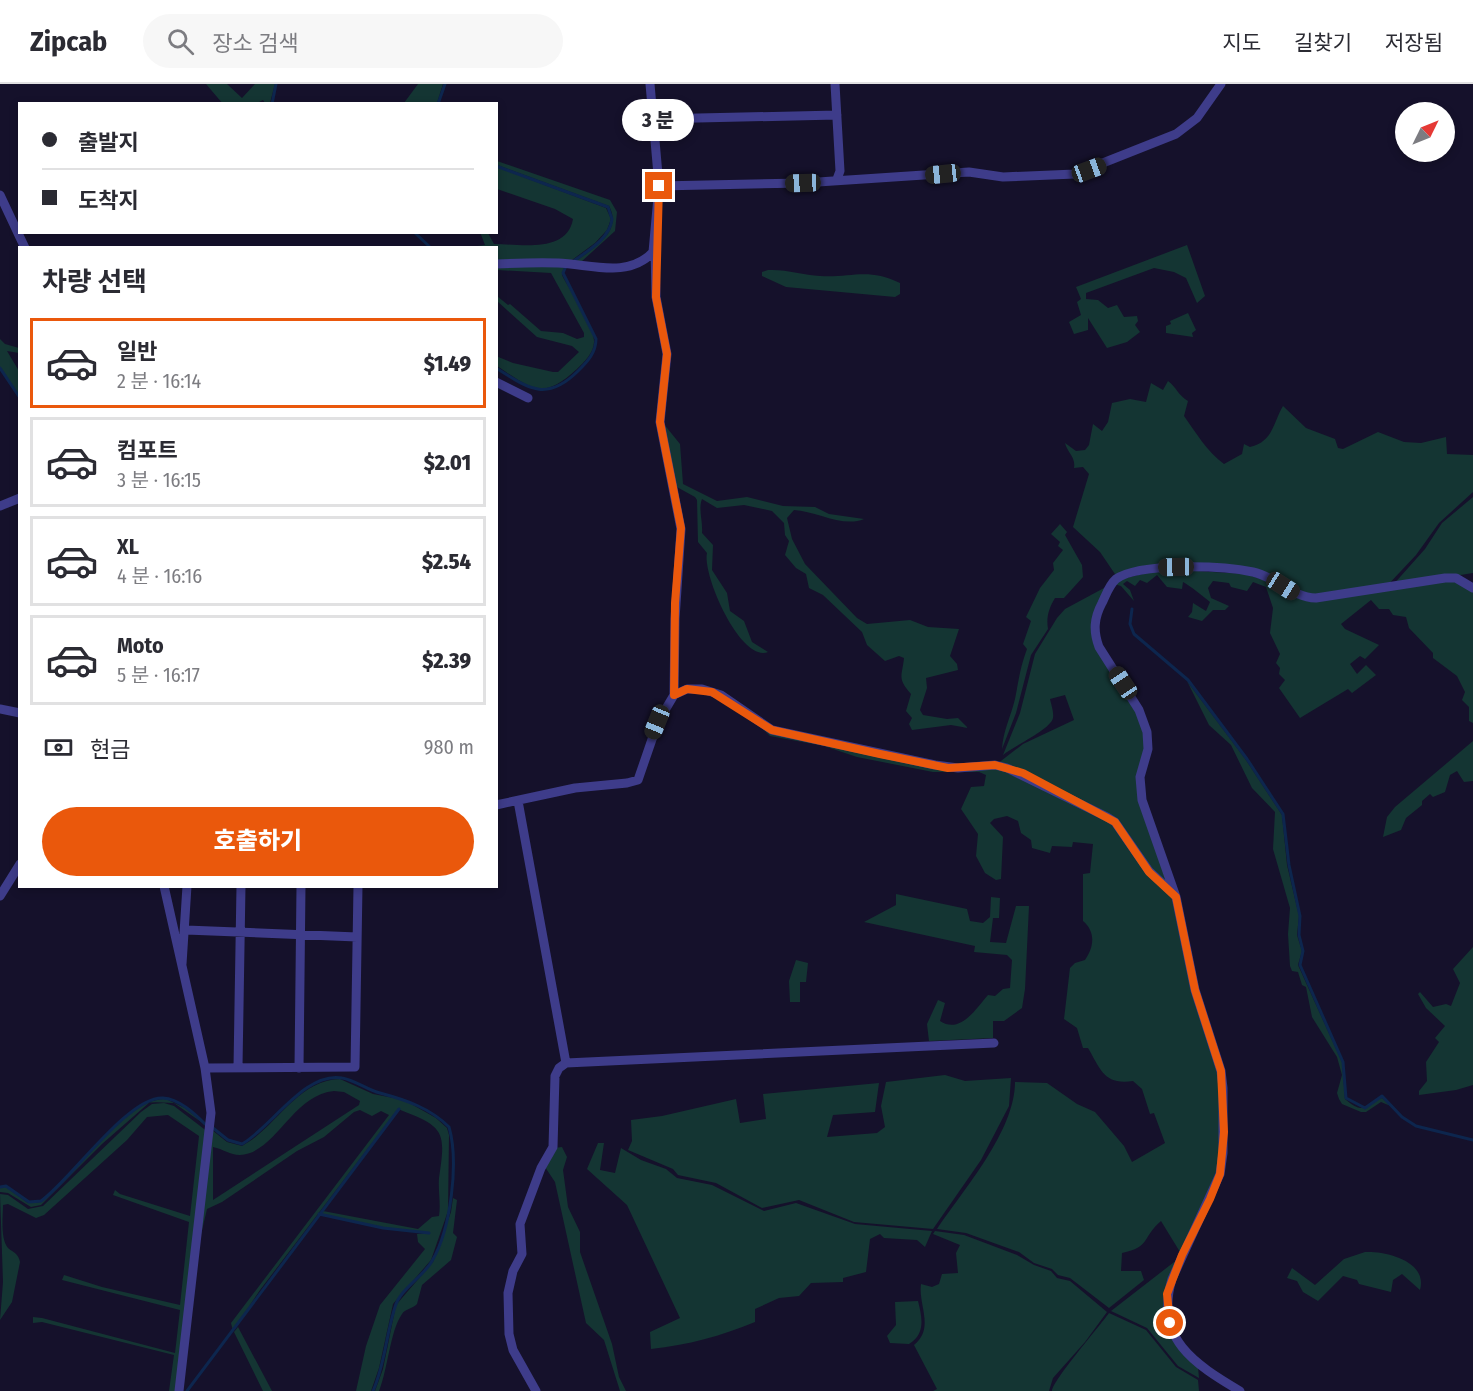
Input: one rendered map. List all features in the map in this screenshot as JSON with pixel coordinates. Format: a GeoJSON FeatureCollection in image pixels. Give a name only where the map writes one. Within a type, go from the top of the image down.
{"type":"FeatureCollection","features":[{"type":"Feature","properties":{"kind":"street"},"geometry":{"type":"LineString","coordinates":[[498,805],[575,788],[639,780],[657,722],[674,695],[675,609],[681,528],[660,422],[667,354],[656,297],[659,186],[650,84]]}},
{"type":"Feature","properties":{"kind":"street"},"geometry":{"type":"LineString","coordinates":[[835,84],[840,171],[837,179]]}},
{"type":"Feature","properties":{"kind":"street"},"geometry":{"type":"LineString","coordinates":[[659,186],[793,183],[931,176],[969,171],[1003,177],[1075,174],[1176,134],[1197,118],[1221,84]]}},
{"type":"Feature","properties":{"kind":"street"},"geometry":{"type":"LineString","coordinates":[[654,119],[837,115]]}},
{"type":"Feature","properties":{"kind":"street"},"geometry":{"type":"LineString","coordinates":[[0,195],[18,233]]}},
{"type":"Feature","properties":{"kind":"street"},"geometry":{"type":"LineString","coordinates":[[498,264],[561,263],[621,268],[643,261],[656,246]]}},
{"type":"Feature","properties":{"kind":"street"},"geometry":{"type":"LineString","coordinates":[[498,383],[528,398]]}},
{"type":"Feature","properties":{"kind":"street"},"geometry":{"type":"LineString","coordinates":[[0,506],[18,499]]}},
{"type":"Feature","properties":{"kind":"street"},"geometry":{"type":"LineString","coordinates":[[1240,1391],[1199,1366],[1180,1346],[1172,1329],[1167,1309],[1167,1294],[1172,1279],[1220,1174],[1224,1132],[1221,1071],[1195,990],[1176,897],[1142,800],[1140,777],[1149,740],[1144,722],[1095,636],[1097,613],[1111,584],[1141,569],[1176,567],[1231,570],[1262,575],[1297,594],[1316,598],[1473,574]]}},
{"type":"Feature","properties":{"kind":"street"},"geometry":{"type":"LineString","coordinates":[[1456,578],[1473,588]]}},
{"type":"Feature","properties":{"kind":"street"},"geometry":{"type":"LineString","coordinates":[[674,695],[687,689],[712,692],[772,730],[861,750],[948,768],[995,765],[1023,773],[1115,822],[1149,872],[1176,897]]}},
{"type":"Feature","properties":{"kind":"street"},"geometry":{"type":"LineString","coordinates":[[0,709],[18,713]]}},
{"type":"Feature","properties":{"kind":"street"},"geometry":{"type":"LineString","coordinates":[[518,801],[566,1063]]}},
{"type":"Feature","properties":{"kind":"street"},"geometry":{"type":"LineString","coordinates":[[0,896],[18,867]]}},
{"type":"Feature","properties":{"kind":"street"},"geometry":{"type":"LineString","coordinates":[[164,888],[180,967],[205,1068],[210,1123],[179,1391]]}},
{"type":"Feature","properties":{"kind":"street"},"geometry":{"type":"LineString","coordinates":[[180,967],[184,962],[187,888]]}},
{"type":"Feature","properties":{"kind":"street"},"geometry":{"type":"LineString","coordinates":[[238,1067],[241,888]]}},
{"type":"Feature","properties":{"kind":"street"},"geometry":{"type":"LineString","coordinates":[[298,1068],[301,888]]}},
{"type":"Feature","properties":{"kind":"street"},"geometry":{"type":"LineString","coordinates":[[205,1068],[352,1069],[356,1065],[358,888]]}},
{"type":"Feature","properties":{"kind":"street"},"geometry":{"type":"LineString","coordinates":[[186,930],[357,937]]}},
{"type":"Feature","properties":{"kind":"street"},"geometry":{"type":"LineString","coordinates":[[536,1391],[513,1350],[509,1334],[508,1293],[513,1271],[522,1254],[520,1224],[553,1147],[555,1076],[559,1068],[566,1063],[994,1042]]}},
{"type":"Feature","properties":{"kind":"green space"},"geometry":{"type":"Polygon","coordinates":[[[206,84],[227,84],[242,98],[255,84],[275,84],[270,102],[263,100],[259,102],[221,102],[206,84]]]}},
{"type":"Feature","properties":{"kind":"green space"},"geometry":{"type":"Polygon","coordinates":[[[418,84],[443,84],[437,102],[405,102],[418,84]]]}},
{"type":"Feature","properties":{"kind":"green space"},"geometry":{"type":"Polygon","coordinates":[[[498,161],[610,200],[617,212],[615,231],[581,262],[576,261],[598,244],[609,231],[612,215],[609,206],[498,165],[498,161]]]}},
{"type":"Feature","properties":{"kind":"green space"},"geometry":{"type":"Polygon","coordinates":[[[498,167],[606,208],[611,219],[607,230],[595,243],[572,260],[498,260],[498,246],[477,246],[485,245],[481,234],[489,234],[494,244],[541,245],[562,238],[569,230],[573,219],[555,209],[498,189],[498,167]]]}},
{"type":"Feature","properties":{"kind":"green space"},"geometry":{"type":"Polygon","coordinates":[[[1187,245],[1205,296],[1197,303],[1186,278],[1174,272],[1154,268],[1086,293],[1086,299],[1098,300],[1108,308],[1117,305],[1124,317],[1137,316],[1138,321],[1135,325],[1140,332],[1127,342],[1107,348],[1088,318],[1088,330],[1074,334],[1069,322],[1081,315],[1077,302],[1081,299],[1076,287],[1187,245]]]}},
{"type":"Feature","properties":{"kind":"green space"},"geometry":{"type":"Polygon","coordinates":[[[565,265],[562,275],[591,327],[594,346],[577,369],[555,385],[537,388],[519,381],[498,367],[498,357],[513,363],[558,372],[579,352],[572,346],[537,337],[498,302],[498,297],[508,305],[510,304],[541,331],[563,333],[577,339],[584,337],[584,333],[551,273],[498,270],[498,266],[565,265]]]}},
{"type":"Feature","properties":{"kind":"green space"},"geometry":{"type":"Polygon","coordinates":[[[768,270],[820,276],[878,275],[900,283],[900,294],[895,297],[786,287],[762,276],[762,272],[768,270]]]}},
{"type":"Feature","properties":{"kind":"green space"},"geometry":{"type":"Polygon","coordinates":[[[1188,313],[1196,330],[1192,333],[1193,337],[1166,333],[1166,326],[1171,324],[1170,321],[1188,313]]]}},
{"type":"Feature","properties":{"kind":"green space"},"geometry":{"type":"Polygon","coordinates":[[[0,339],[5,344],[18,348],[18,353],[7,351],[18,369],[18,394],[0,367],[0,339]]]}},
{"type":"Feature","properties":{"kind":"green space"},"geometry":{"type":"Polygon","coordinates":[[[1168,381],[1188,401],[1184,416],[1207,447],[1224,464],[1242,454],[1244,444],[1250,447],[1263,441],[1271,431],[1283,406],[1306,428],[1335,439],[1338,448],[1343,449],[1378,432],[1404,442],[1421,443],[1446,437],[1447,454],[1473,455],[1473,492],[1439,523],[1416,555],[1385,588],[1309,596],[1272,576],[1202,566],[1117,577],[1100,552],[1073,527],[1089,474],[1083,467],[1074,468],[1074,461],[1065,443],[1076,451],[1085,450],[1089,445],[1093,424],[1102,431],[1108,422],[1112,403],[1130,399],[1146,402],[1151,383],[1163,390],[1168,381]]]}},
{"type":"Feature","properties":{"kind":"green space"},"geometry":{"type":"Polygon","coordinates":[[[663,423],[680,444],[683,484],[717,501],[747,497],[783,506],[815,507],[829,514],[864,519],[847,522],[794,510],[787,518],[792,539],[805,564],[857,618],[867,624],[910,620],[928,627],[959,629],[950,656],[957,664],[958,670],[926,678],[927,688],[920,710],[923,715],[947,719],[958,718],[968,728],[951,725],[912,730],[909,724],[912,718],[906,711],[911,694],[902,677],[904,658],[899,656],[885,661],[867,645],[862,632],[823,595],[809,588],[806,574],[796,568],[785,555],[789,541],[785,535],[784,523],[772,511],[744,505],[717,508],[702,499],[700,507],[702,533],[713,545],[712,570],[727,593],[730,611],[744,621],[752,642],[768,652],[757,652],[746,644],[717,597],[707,564],[707,553],[698,542],[697,500],[675,486],[663,423]]]}},
{"type":"Feature","properties":{"kind":"green space"},"geometry":{"type":"Polygon","coordinates":[[[1473,497],[1473,573],[1392,586],[1425,549],[1442,523],[1473,497]]]}},
{"type":"Feature","properties":{"kind":"green space"},"geometry":{"type":"Polygon","coordinates":[[[1060,524],[1067,532],[1065,535],[1082,565],[1083,577],[1064,598],[1055,598],[1051,605],[1048,629],[1031,655],[1016,713],[1002,749],[1027,649],[1023,644],[1031,621],[1026,617],[1040,588],[1054,570],[1053,563],[1063,550],[1058,546],[1060,542],[1051,534],[1060,524]]]}},
{"type":"Feature","properties":{"kind":"green space"},"geometry":{"type":"Polygon","coordinates":[[[1163,569],[1246,574],[1320,600],[1456,580],[1473,590],[1473,723],[1469,721],[1469,707],[1462,700],[1465,692],[1457,676],[1433,658],[1433,653],[1409,628],[1406,617],[1393,615],[1389,609],[1379,609],[1371,600],[1341,624],[1345,629],[1379,645],[1365,659],[1360,656],[1350,664],[1357,674],[1366,665],[1376,675],[1352,693],[1348,689],[1300,718],[1279,688],[1285,680],[1279,674],[1280,668],[1276,663],[1280,654],[1270,633],[1273,608],[1266,587],[1253,582],[1247,591],[1231,587],[1229,583],[1213,581],[1208,588],[1211,598],[1229,606],[1225,610],[1213,610],[1202,621],[1188,617],[1192,612],[1193,603],[1206,611],[1210,602],[1183,582],[1182,589],[1167,587],[1157,575],[1147,583],[1140,580],[1135,586],[1127,581],[1123,584],[1130,590],[1134,601],[1121,586],[1114,584],[1118,580],[1163,569]]]}},
{"type":"Feature","properties":{"kind":"green space"},"geometry":{"type":"Polygon","coordinates":[[[1104,588],[1106,590],[1092,625],[1139,715],[1146,746],[1137,789],[1169,885],[1148,868],[1121,826],[997,764],[1023,744],[1074,720],[1065,695],[1050,699],[1053,711],[1051,722],[1003,755],[1020,713],[1035,654],[1065,609],[1104,588]]]}},
{"type":"Feature","properties":{"kind":"green space"},"geometry":{"type":"Polygon","coordinates":[[[1187,681],[1246,760],[1282,815],[1287,865],[1299,916],[1297,935],[1302,951],[1298,965],[1342,1062],[1345,1099],[1361,1108],[1382,1098],[1393,1107],[1381,1102],[1366,1112],[1361,1112],[1342,1104],[1339,1099],[1337,1093],[1342,1075],[1337,1057],[1312,1017],[1306,987],[1302,985],[1298,972],[1292,971],[1290,966],[1288,934],[1290,908],[1273,849],[1275,812],[1252,788],[1231,745],[1209,725],[1187,681]]]}},
{"type":"Feature","properties":{"kind":"green space"},"geometry":{"type":"Polygon","coordinates":[[[760,726],[902,761],[994,767],[1109,819],[1173,897],[1219,1072],[1219,1167],[1180,1252],[1161,1221],[1138,1248],[1122,1253],[1121,1271],[1141,1271],[1144,1280],[1109,1308],[1070,1278],[1058,1275],[1052,1269],[1034,1263],[1019,1252],[966,1233],[937,1229],[974,1178],[997,1139],[1007,1120],[1013,1101],[1015,1082],[1047,1083],[1077,1104],[1095,1112],[1124,1146],[1132,1162],[1165,1143],[1154,1113],[1150,1114],[1142,1089],[1133,1081],[1116,1081],[1104,1074],[1088,1048],[1083,1048],[1077,1028],[1064,1019],[1070,968],[1075,963],[1085,960],[1092,945],[1092,935],[1083,921],[1083,874],[1090,873],[1093,844],[1073,842],[1072,847],[1052,846],[1050,853],[1032,848],[1031,840],[1021,833],[1018,821],[1007,816],[994,819],[990,823],[1003,837],[1001,879],[996,880],[985,873],[976,856],[978,834],[961,809],[971,787],[984,786],[986,775],[979,772],[933,772],[857,757],[824,746],[770,736],[760,726]]]}},
{"type":"Feature","properties":{"kind":"green space"},"geometry":{"type":"Polygon","coordinates":[[[1473,741],[1473,781],[1464,782],[1457,771],[1450,775],[1445,792],[1433,797],[1430,794],[1422,801],[1422,805],[1406,818],[1401,830],[1383,837],[1387,817],[1395,807],[1473,741]]]}},
{"type":"Feature","properties":{"kind":"green space"},"geometry":{"type":"Polygon","coordinates":[[[896,894],[967,909],[970,921],[983,923],[990,917],[991,897],[1000,898],[999,918],[993,918],[990,942],[1006,943],[1016,906],[1029,906],[1022,1008],[1004,1021],[993,1021],[993,1038],[929,1041],[927,1024],[938,1000],[945,1003],[940,1021],[955,1025],[968,1018],[988,995],[995,996],[1003,989],[1010,988],[1012,960],[1007,955],[974,952],[975,946],[864,922],[896,905],[896,894]]]}},
{"type":"Feature","properties":{"kind":"green space"},"geometry":{"type":"Polygon","coordinates":[[[1473,947],[1473,1085],[1456,1090],[1419,1095],[1419,1091],[1427,1081],[1426,1062],[1439,1042],[1435,1038],[1445,1026],[1426,1008],[1418,994],[1420,992],[1433,1007],[1446,1004],[1451,1006],[1460,983],[1453,969],[1473,947]]]}},
{"type":"Feature","properties":{"kind":"green space"},"geometry":{"type":"Polygon","coordinates":[[[796,960],[808,963],[806,982],[800,982],[800,1002],[790,1002],[789,981],[796,960]]]}},
{"type":"Feature","properties":{"kind":"green space"},"geometry":{"type":"Polygon","coordinates":[[[945,1075],[965,1081],[1011,1078],[1009,1106],[981,1160],[933,1229],[854,1222],[799,1200],[762,1208],[716,1183],[678,1175],[673,1169],[628,1150],[632,1141],[631,1120],[662,1116],[736,1099],[740,1123],[766,1119],[763,1094],[879,1083],[875,1112],[833,1115],[827,1137],[877,1133],[885,1127],[881,1106],[886,1082],[945,1075]]]}},
{"type":"Feature","properties":{"kind":"green space"},"geometry":{"type":"Polygon","coordinates":[[[340,1079],[373,1094],[404,1100],[436,1118],[447,1128],[449,1135],[448,1211],[431,1260],[393,1304],[379,1368],[371,1391],[356,1391],[366,1346],[380,1305],[425,1249],[418,1242],[417,1234],[429,1233],[383,1228],[321,1214],[323,1211],[418,1229],[432,1217],[439,1216],[442,1150],[439,1133],[433,1126],[398,1109],[260,1290],[233,1331],[231,1323],[389,1115],[381,1111],[372,1116],[360,1110],[354,1112],[324,1137],[297,1151],[222,1202],[207,1209],[199,1243],[212,1130],[227,1142],[242,1146],[266,1128],[299,1096],[325,1081],[340,1079]],[[334,1091],[319,1095],[307,1102],[264,1145],[253,1152],[236,1155],[213,1147],[213,1200],[359,1105],[360,1101],[344,1092],[334,1091]]]}},
{"type":"Feature","properties":{"kind":"green space"},"geometry":{"type":"Polygon","coordinates":[[[166,1099],[185,1108],[207,1126],[174,1103],[150,1102],[166,1099]]]}},
{"type":"Feature","properties":{"kind":"green space"},"geometry":{"type":"Polygon","coordinates":[[[150,1102],[102,1144],[41,1205],[31,1207],[8,1193],[0,1192],[0,1187],[6,1187],[28,1203],[41,1202],[118,1124],[150,1102]]]}},
{"type":"Feature","properties":{"kind":"green space"},"geometry":{"type":"Polygon","coordinates":[[[164,1103],[174,1106],[208,1132],[176,1391],[169,1391],[174,1355],[42,1322],[33,1323],[33,1317],[42,1318],[175,1353],[180,1310],[62,1280],[64,1275],[102,1287],[180,1305],[189,1222],[113,1195],[115,1190],[120,1194],[190,1216],[199,1136],[168,1115],[147,1117],[127,1140],[44,1215],[36,1218],[8,1204],[3,1205],[2,1227],[5,1244],[17,1255],[20,1262],[12,1302],[0,1320],[3,1282],[0,1194],[8,1195],[28,1209],[43,1206],[141,1112],[152,1104],[164,1103]]]}},
{"type":"Feature","properties":{"kind":"green space"},"geometry":{"type":"Polygon","coordinates":[[[598,1143],[604,1143],[600,1170],[615,1173],[621,1148],[641,1160],[666,1169],[677,1178],[712,1185],[764,1211],[796,1203],[855,1224],[932,1231],[925,1247],[917,1240],[884,1238],[880,1234],[870,1239],[866,1272],[843,1278],[843,1282],[811,1283],[799,1296],[779,1298],[755,1309],[755,1322],[730,1332],[651,1349],[650,1332],[680,1318],[627,1205],[587,1169],[598,1143]]]}},
{"type":"Feature","properties":{"kind":"green space"},"geometry":{"type":"Polygon","coordinates":[[[562,1147],[567,1157],[563,1170],[568,1207],[580,1232],[580,1252],[612,1344],[619,1377],[626,1391],[620,1391],[604,1340],[586,1323],[555,1182],[545,1167],[554,1148],[562,1147]]]}},
{"type":"Feature","properties":{"kind":"green space"},"geometry":{"type":"Polygon","coordinates":[[[453,1198],[457,1200],[453,1233],[457,1237],[451,1260],[422,1285],[417,1304],[402,1314],[395,1330],[379,1391],[375,1391],[383,1369],[396,1305],[433,1262],[451,1212],[453,1198]]]}},
{"type":"Feature","properties":{"kind":"green space"},"geometry":{"type":"Polygon","coordinates":[[[935,1231],[964,1235],[1051,1271],[1057,1278],[1070,1281],[1107,1312],[1085,1342],[1053,1378],[1049,1391],[933,1391],[937,1389],[914,1345],[924,1331],[925,1324],[921,1284],[932,1287],[939,1284],[942,1274],[958,1273],[956,1253],[960,1245],[933,1234],[935,1231]]]}},
{"type":"Feature","properties":{"kind":"green space"},"geometry":{"type":"Polygon","coordinates":[[[1365,1252],[1384,1253],[1412,1265],[1421,1280],[1420,1290],[1402,1274],[1393,1280],[1391,1292],[1359,1284],[1357,1280],[1343,1276],[1318,1301],[1303,1292],[1297,1281],[1287,1278],[1292,1268],[1315,1285],[1344,1259],[1365,1252]]]}},
{"type":"Feature","properties":{"kind":"green space"},"geometry":{"type":"Polygon","coordinates":[[[1178,1259],[1167,1322],[1198,1367],[1199,1378],[1178,1366],[1147,1328],[1111,1311],[1178,1259]]]}},
{"type":"Feature","properties":{"kind":"green space"},"geometry":{"type":"Polygon","coordinates":[[[918,1301],[921,1325],[918,1335],[909,1344],[890,1343],[887,1336],[896,1325],[895,1302],[918,1301]]]}},
{"type":"Feature","properties":{"kind":"green space"},"geometry":{"type":"Polygon","coordinates":[[[1109,1313],[1146,1330],[1176,1367],[1198,1380],[1199,1391],[1052,1391],[1068,1365],[1109,1313]]]}},
{"type":"Feature","properties":{"kind":"green space"},"geometry":{"type":"Polygon","coordinates":[[[238,1327],[272,1391],[263,1391],[234,1332],[238,1327]]]}},
{"type":"Feature","properties":{"kind":"waterway"},"geometry":{"type":"LineString","coordinates":[[272,102],[276,84]]}},
{"type":"Feature","properties":{"kind":"waterway"},"geometry":{"type":"LineString","coordinates":[[439,102],[445,84]]}},
{"type":"Feature","properties":{"kind":"waterway"},"geometry":{"type":"LineString","coordinates":[[498,167],[608,207],[612,219],[607,232],[598,243],[575,260]]}},
{"type":"Feature","properties":{"kind":"waterway"},"geometry":{"type":"LineString","coordinates":[[416,234],[429,246]]}},
{"type":"Feature","properties":{"kind":"waterway"},"geometry":{"type":"LineString","coordinates":[[498,369],[518,382],[538,389],[547,389],[557,387],[567,381],[590,357],[596,339],[563,273],[566,266]]}},
{"type":"Feature","properties":{"kind":"waterway"},"geometry":{"type":"LineString","coordinates":[[0,368],[18,395]]}},
{"type":"Feature","properties":{"kind":"waterway"},"geometry":{"type":"LineString","coordinates":[[1132,609],[1130,624],[1134,634],[1188,680],[1247,759],[1283,814],[1289,865],[1300,916],[1299,935],[1303,951],[1300,965],[1343,1062],[1346,1098],[1365,1108],[1382,1096],[1402,1117],[1416,1126],[1473,1140]]}},
{"type":"Feature","properties":{"kind":"waterway"},"geometry":{"type":"LineString","coordinates":[[213,1128],[228,1140],[242,1144],[302,1092],[328,1078],[352,1081],[375,1092],[417,1105],[442,1120],[449,1127],[452,1141],[453,1176],[444,1231],[432,1261],[402,1294],[395,1307],[373,1391]]}},
{"type":"Feature","properties":{"kind":"waterway"},"geometry":{"type":"LineString","coordinates":[[0,1187],[6,1186],[29,1202],[41,1201],[117,1124],[133,1110],[149,1101],[163,1098],[175,1101],[205,1124]]}},
{"type":"Feature","properties":{"kind":"waterway"},"geometry":{"type":"LineString","coordinates":[[187,1391],[399,1109]]}},
{"type":"Feature","properties":{"kind":"waterway"},"geometry":{"type":"LineString","coordinates":[[319,1214],[383,1228],[429,1233]]}},
{"type":"Feature","properties":{"kind":"route"},"geometry":{"type":"LineString","coordinates":[[659,186],[655,265],[656,297],[667,354],[660,422],[668,452],[672,488],[681,528],[675,603],[674,695],[695,688],[712,692],[772,730],[948,768],[995,765],[1023,773],[1066,798],[1115,822],[1149,872],[1176,897],[1195,990],[1221,1071],[1224,1132],[1220,1174],[1182,1255],[1167,1294],[1170,1323]]}}]}
